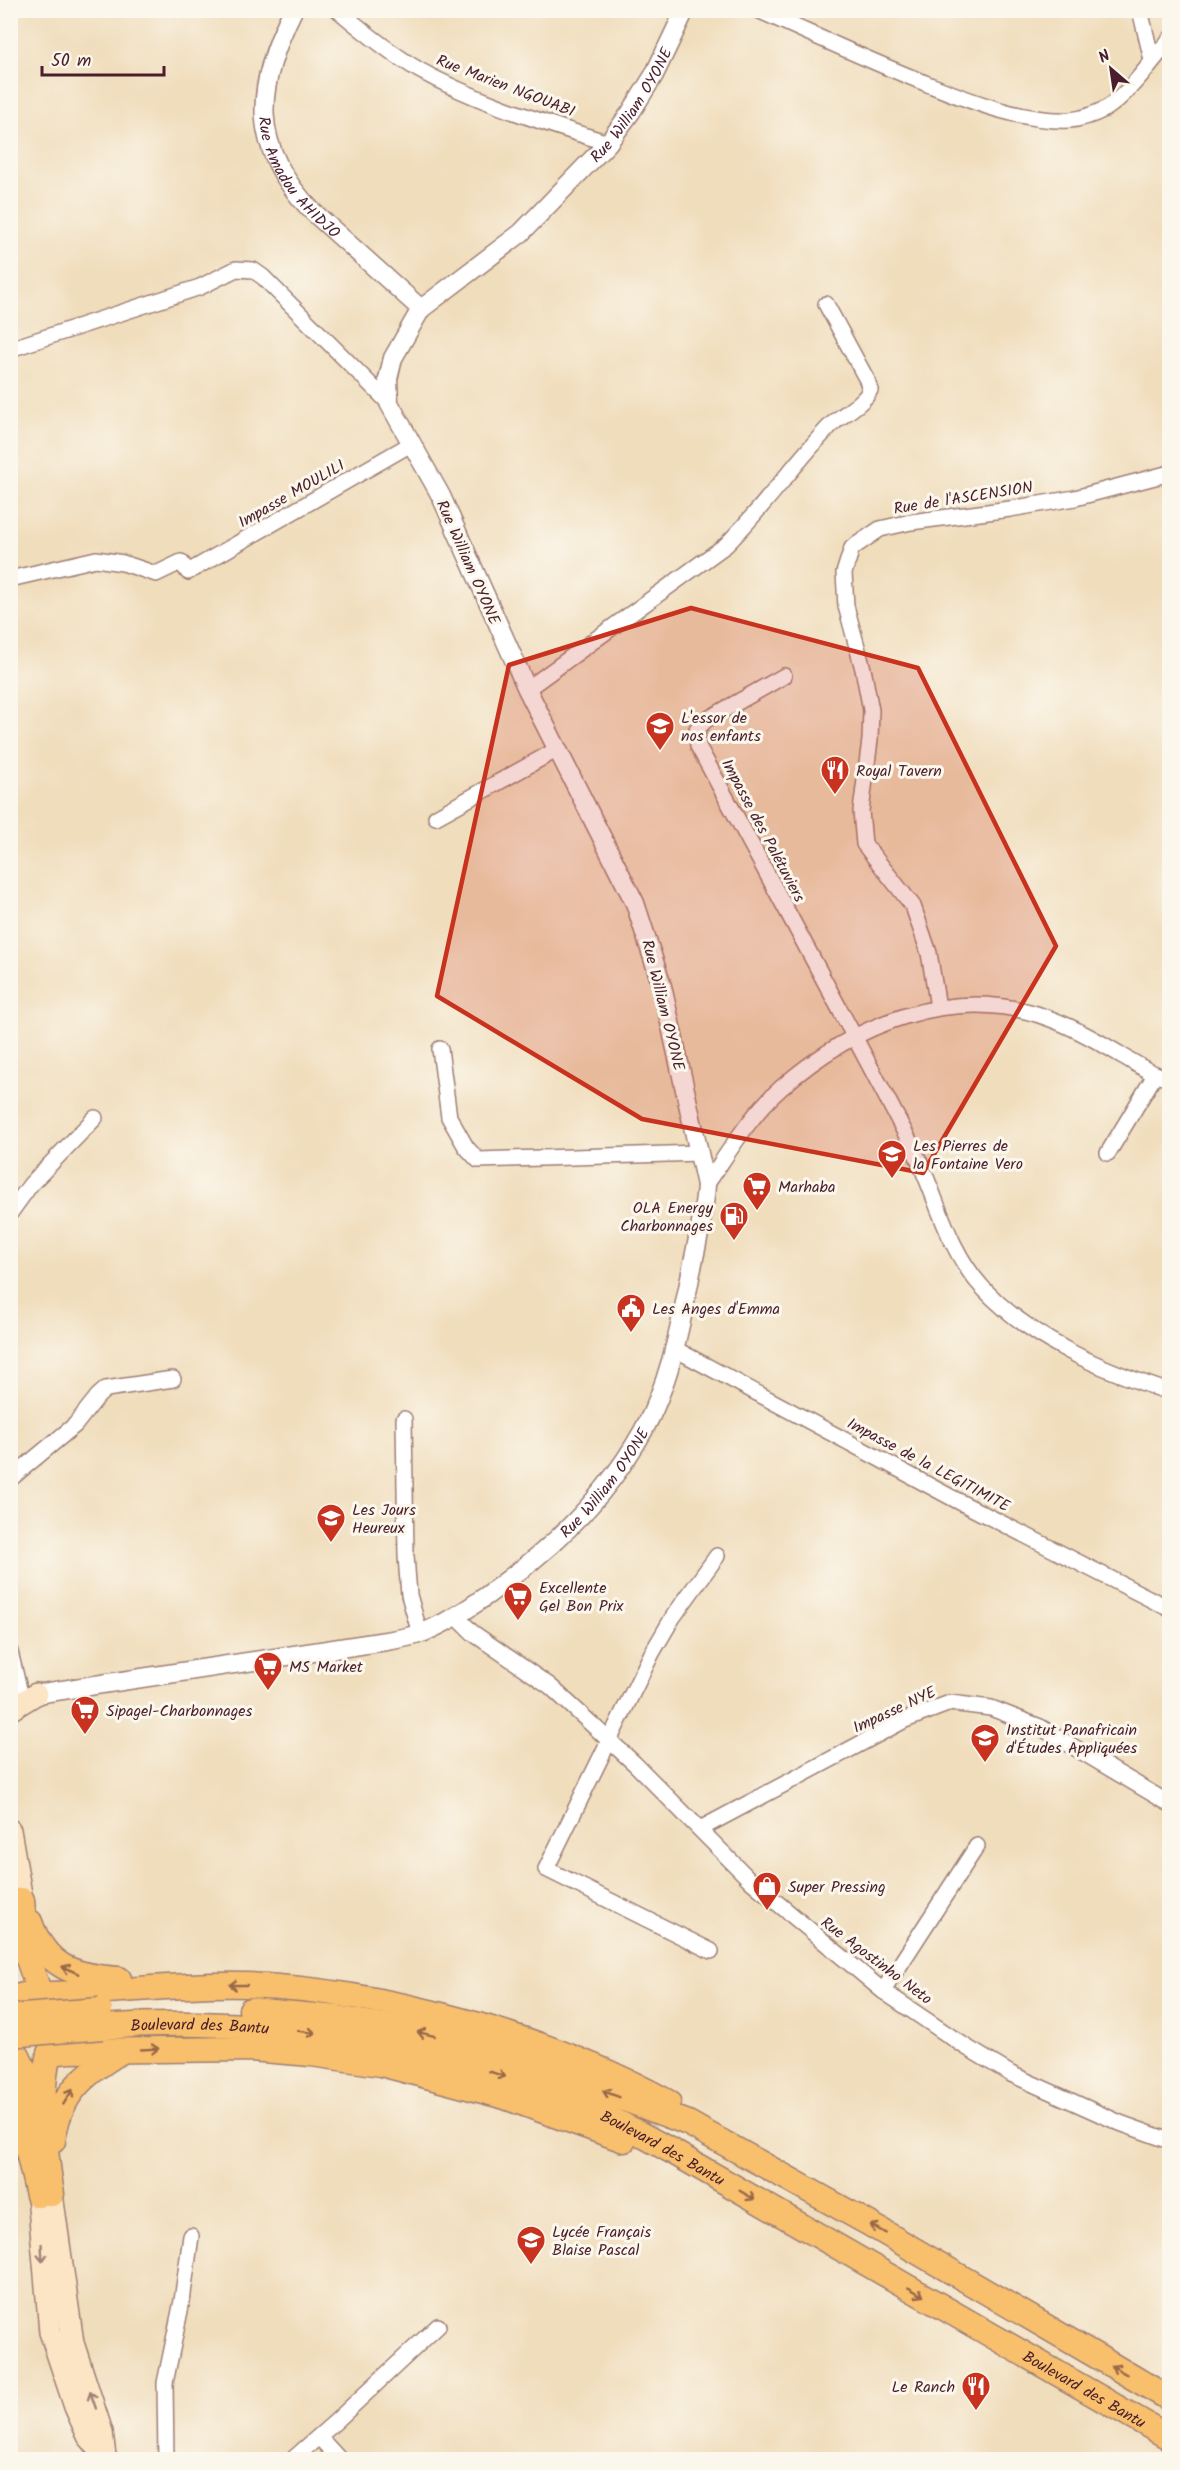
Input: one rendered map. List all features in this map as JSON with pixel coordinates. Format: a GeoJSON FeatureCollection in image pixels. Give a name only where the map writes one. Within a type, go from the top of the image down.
{"type":"FeatureCollection","features":[{"type":"Feature","properties":{"kind":"highway"},"geometry":{"type":"LineString","coordinates":[[22,1900],[40,1945],[55,1962],[66,1969],[82,1975],[103,1978],[173,1980],[190,1985]]}},
{"type":"Feature","properties":{"kind":"highway"},"geometry":{"type":"LineString","coordinates":[[12,2049],[28,2058],[39,2058],[49,2053],[62,2039],[64,2020],[56,2004],[40,1994],[27,1956],[22,1900]]}},
{"type":"Feature","properties":{"kind":"highway"},"geometry":{"type":"LineString","coordinates":[[10,1924],[16,1971],[11,2004]]}},
{"type":"Feature","properties":{"kind":"highway"},"geometry":{"type":"LineString","coordinates":[[11,2004],[22,1995],[190,1985],[245,1985],[348,1995],[460,2021],[506,2034],[580,2060],[636,2085],[672,2105],[688,2123]]}},
{"type":"Feature","properties":{"kind":"highway"},"geometry":{"type":"LineString","coordinates":[[11,2004],[101,2019]]}},
{"type":"Feature","properties":{"kind":"highway","name":"Boulevard des Bantu"},"geometry":{"type":"LineString","coordinates":[[101,2019],[204,2007],[270,2011],[337,2018],[414,2031],[530,2063],[688,2123],[868,2223],[1170,2399]]}},
{"type":"Feature","properties":{"kind":"highway"},"geometry":{"type":"LineString","coordinates":[[12,2049],[101,2019]]}},
{"type":"Feature","properties":{"kind":"highway","name":"Boulevard des Bantu"},"geometry":{"type":"LineString","coordinates":[[101,2019],[141,2023],[254,2025],[370,2041],[486,2071],[559,2095],[624,2125],[694,2164],[1170,2438]]}},
{"type":"Feature","properties":{"kind":"highway"},"geometry":{"type":"LineString","coordinates":[[12,2049],[23,2067],[45,2194]]}},
{"type":"Feature","properties":{"kind":"highway"},"geometry":{"type":"LineString","coordinates":[[49,2053],[250,2049],[311,2054],[381,2064],[506,2097],[694,2164]]}},
{"type":"Feature","properties":{"kind":"highway"},"geometry":{"type":"LineString","coordinates":[[45,2194],[56,2120],[61,2109],[77,2083],[94,2068],[123,2050]]}},
{"type":"Feature","properties":{"kind":"highway"},"geometry":{"type":"LineString","coordinates":[[45,2194],[44,2078],[49,2053]]}},
{"type":"Feature","properties":{"kind":"highway"},"geometry":{"type":"LineString","coordinates":[[10,2109],[45,2194]]}},
{"type":"Feature","properties":{"kind":"main road"},"geometry":{"type":"LineString","coordinates":[[10,1830],[22,1900]]}},
{"type":"Feature","properties":{"kind":"main road"},"geometry":{"type":"LineString","coordinates":[[45,2194],[50,2332],[75,2407],[88,2436],[105,2458]]}},
{"type":"Feature","properties":{"kind":"street","name":"Rue Amadou AHIDJO"},"geometry":{"type":"LineString","coordinates":[[293,10],[268,69],[264,99],[266,134],[274,158],[300,199],[421,309]]}},
{"type":"Feature","properties":{"kind":"street","name":"Rue Marien NGOUABI"},"geometry":{"type":"LineString","coordinates":[[338,10],[385,48],[421,71],[519,113],[608,142]]}},
{"type":"Feature","properties":{"kind":"street","name":"Rue William OYONE"},"geometry":{"type":"LineString","coordinates":[[19,1697],[420,1634],[456,1616],[542,1554],[573,1526],[595,1501],[644,1429],[673,1348],[702,1215],[706,1185],[660,977],[635,903],[527,689],[455,525],[390,403],[388,379],[393,358],[421,309],[521,233],[608,142],[631,112],[654,75],[685,10]]}},
{"type":"Feature","properties":{"kind":"street"},"geometry":{"type":"LineString","coordinates":[[758,10],[880,65],[954,94],[999,109],[1047,119],[1073,120],[1107,108],[1124,93],[1170,39]]}},
{"type":"Feature","properties":{"kind":"street"},"geometry":{"type":"LineString","coordinates":[[1140,10],[1152,60]]}},
{"type":"Feature","properties":{"kind":"street"},"geometry":{"type":"LineString","coordinates":[[10,349],[200,287],[236,269],[253,270],[390,403]]}},
{"type":"Feature","properties":{"kind":"street"},"geometry":{"type":"LineString","coordinates":[[527,689],[726,545],[754,517],[828,427],[867,397],[870,390],[867,380],[826,304]]}},
{"type":"Feature","properties":{"kind":"street","name":"Impasse MOULILI"},"geometry":{"type":"LineString","coordinates":[[10,579],[96,559],[123,563],[156,574],[181,562],[188,572],[411,444]]}},
{"type":"Feature","properties":{"kind":"street","name":"Rue de l'ASCENSION"},"geometry":{"type":"LineString","coordinates":[[938,1007],[929,953],[913,906],[864,844],[861,810],[870,740],[871,711],[863,669],[846,606],[844,573],[852,548],[880,529],[911,522],[1010,510],[1075,498],[1170,473]]}},
{"type":"Feature","properties":{"kind":"street","name":"Impasse des Palétuviers"},"geometry":{"type":"LineString","coordinates":[[784,676],[706,720],[697,729],[698,746],[920,1160],[961,1258],[981,1286],[1009,1313],[1046,1338],[1091,1363],[1131,1380],[1170,1392]]}},
{"type":"Feature","properties":{"kind":"street"},"geometry":{"type":"LineString","coordinates":[[436,817],[558,749]]}},
{"type":"Feature","properties":{"kind":"street"},"geometry":{"type":"LineString","coordinates":[[706,1185],[749,1122],[780,1088],[855,1036],[891,1020],[938,1007],[977,1005],[1047,1017],[1092,1038],[1162,1077],[1108,1153]]}},
{"type":"Feature","properties":{"kind":"street"},"geometry":{"type":"LineString","coordinates":[[440,1049],[449,1117],[466,1147],[478,1160],[700,1153]]}},
{"type":"Feature","properties":{"kind":"street"},"geometry":{"type":"LineString","coordinates":[[10,1213],[31,1184],[95,1118]]}},
{"type":"Feature","properties":{"kind":"street","name":"Impasse de la LEGITIMITE"},"geometry":{"type":"LineString","coordinates":[[673,1348],[958,1501],[1170,1609]]}},
{"type":"Feature","properties":{"kind":"street"},"geometry":{"type":"LineString","coordinates":[[10,1479],[75,1425],[106,1389],[172,1379]]}},
{"type":"Feature","properties":{"kind":"street"},"geometry":{"type":"LineString","coordinates":[[404,1419],[405,1556],[409,1595],[420,1634]]}},
{"type":"Feature","properties":{"kind":"street"},"geometry":{"type":"LineString","coordinates":[[711,1951],[546,1869],[673,1617],[717,1556]]}},
{"type":"Feature","properties":{"kind":"street","name":"Rue Agostinho Neto"},"geometry":{"type":"LineString","coordinates":[[456,1616],[473,1634],[550,1686],[609,1740],[751,1881],[883,1991],[966,2047],[1011,2074],[1120,2123],[1170,2141]]}},
{"type":"Feature","properties":{"kind":"street"},"geometry":{"type":"LineString","coordinates":[[10,1652],[19,1697]]}},
{"type":"Feature","properties":{"kind":"street","name":"Impasse NYE"},"geometry":{"type":"LineString","coordinates":[[700,1829],[905,1720],[950,1703],[991,1708],[1040,1727],[1170,1804]]}},
{"type":"Feature","properties":{"kind":"street"},"geometry":{"type":"LineString","coordinates":[[883,1991],[977,1846]]}},
{"type":"Feature","properties":{"kind":"street"},"geometry":{"type":"LineString","coordinates":[[166,2460],[165,2384],[182,2301],[191,2236]]}},
{"type":"Feature","properties":{"kind":"street"},"geometry":{"type":"LineString","coordinates":[[291,2460],[438,2326]]}},
{"type":"Feature","properties":{"kind":"street"},"geometry":{"type":"LineString","coordinates":[[319,2436],[340,2460]]}},
{"type":"Feature","properties":{"kind":"highlighted area"},"geometry":{"type":"Polygon","coordinates":[[[691,608],[918,668],[1056,946],[923,1173],[642,1119],[437,996],[509,665],[691,608]]]}},
{"type":"Feature","properties":{"kind":"place","name":"L'essor de nos enfants"},"geometry":{"type":"Point","coordinates":[660,752]}},
{"type":"Feature","properties":{"kind":"place","name":"Royal Tavern"},"geometry":{"type":"Point","coordinates":[835,796]}},
{"type":"Feature","properties":{"kind":"place","name":"Les Pierres de la Fontaine Vero"},"geometry":{"type":"Point","coordinates":[892,1180]}},
{"type":"Feature","properties":{"kind":"place","name":"Marhaba"},"geometry":{"type":"Point","coordinates":[757,1212]}},
{"type":"Feature","properties":{"kind":"place","name":"OLA Energy Charbonnages"},"geometry":{"type":"Point","coordinates":[734,1242]}},
{"type":"Feature","properties":{"kind":"place","name":"Les Anges d'Emma"},"geometry":{"type":"Point","coordinates":[631,1334]}},
{"type":"Feature","properties":{"kind":"place","name":"Les Jours Heureux"},"geometry":{"type":"Point","coordinates":[331,1544]}},
{"type":"Feature","properties":{"kind":"place","name":"Excellente Gel Bon Prix"},"geometry":{"type":"Point","coordinates":[518,1622]}},
{"type":"Feature","properties":{"kind":"place","name":"MS Market"},"geometry":{"type":"Point","coordinates":[268,1692]}},
{"type":"Feature","properties":{"kind":"place","name":"Sipagel-Charbonnages"},"geometry":{"type":"Point","coordinates":[85,1736]}},
{"type":"Feature","properties":{"kind":"place","name":"Institut Panafricain d'Études Appliquées"},"geometry":{"type":"Point","coordinates":[985,1764]}},
{"type":"Feature","properties":{"kind":"place","name":"Super Pressing"},"geometry":{"type":"Point","coordinates":[767,1912]}},
{"type":"Feature","properties":{"kind":"place","name":"Lycée Français Blaise Pascal"},"geometry":{"type":"Point","coordinates":[531,2266]}},
{"type":"Feature","properties":{"kind":"place","name":"Le Ranch"},"geometry":{"type":"Point","coordinates":[976,2412]}}]}
